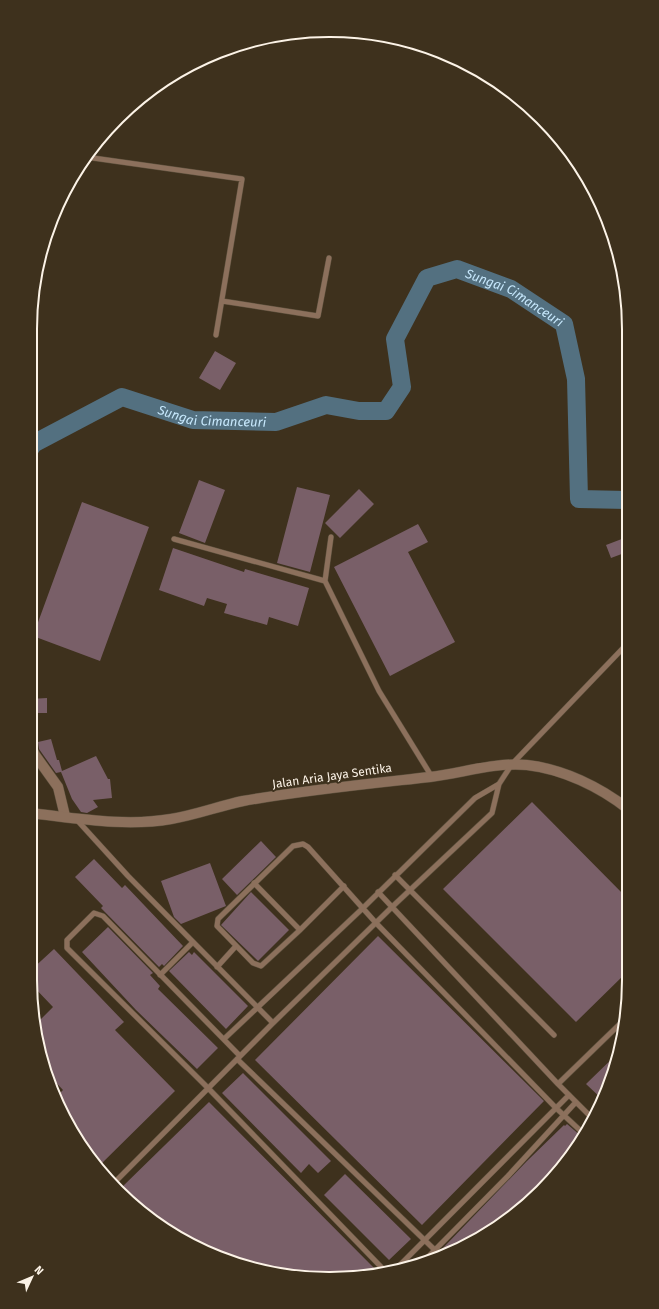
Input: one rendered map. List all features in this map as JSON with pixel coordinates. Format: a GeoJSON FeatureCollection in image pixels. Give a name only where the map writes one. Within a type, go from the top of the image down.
{"type":"FeatureCollection","features":[{"type":"Feature","properties":{"kind":"street"},"geometry":{"type":"LineString","coordinates":[[37,758],[58,787],[70,816]]}},
{"type":"Feature","properties":{"kind":"street","name":"Jalan Aria Jaya Sentika"},"geometry":{"type":"LineString","coordinates":[[37,814],[135,822],[171,819],[245,801],[319,789],[432,776],[483,766],[512,764],[529,765],[577,779],[622,805]]}},
{"type":"Feature","properties":{"kind":"lane"},"geometry":{"type":"LineString","coordinates":[[92,158],[242,179],[216,335]]}},
{"type":"Feature","properties":{"kind":"lane"},"geometry":{"type":"LineString","coordinates":[[222,301],[318,316],[329,258]]}},
{"type":"Feature","properties":{"kind":"lane"},"geometry":{"type":"LineString","coordinates":[[331,537],[325,581],[379,691],[432,776]]}},
{"type":"Feature","properties":{"kind":"lane"},"geometry":{"type":"LineString","coordinates":[[174,538],[325,581]]}},
{"type":"Feature","properties":{"kind":"lane"},"geometry":{"type":"LineString","coordinates":[[117,1180],[273,1023],[392,907],[492,813],[499,784],[512,764],[622,649]]}},
{"type":"Feature","properties":{"kind":"lane"},"geometry":{"type":"LineString","coordinates":[[224,1039],[363,908],[475,798],[499,784]]}},
{"type":"Feature","properties":{"kind":"lane"},"geometry":{"type":"LineString","coordinates":[[70,816],[192,943],[273,1023]]}},
{"type":"Feature","properties":{"kind":"lane"},"geometry":{"type":"LineString","coordinates":[[344,886],[261,966],[253,963],[217,926],[218,919],[254,883],[293,846],[303,844],[308,847],[344,886],[376,923],[556,1108],[580,1130]]}},
{"type":"Feature","properties":{"kind":"lane"},"geometry":{"type":"LineString","coordinates":[[395,875],[554,1035]]}},
{"type":"Feature","properties":{"kind":"lane"},"geometry":{"type":"LineString","coordinates":[[254,883],[300,930]]}},
{"type":"Feature","properties":{"kind":"lane"},"geometry":{"type":"LineString","coordinates":[[378,892],[569,1096],[589,1115]]}},
{"type":"Feature","properties":{"kind":"lane"},"geometry":{"type":"LineString","coordinates":[[380,1267],[208,1088],[67,948],[67,940],[94,914],[103,916],[224,1039],[239,1057],[437,1251]]}},
{"type":"Feature","properties":{"kind":"lane"},"geometry":{"type":"LineString","coordinates":[[160,975],[192,943]]}},
{"type":"Feature","properties":{"kind":"lane"},"geometry":{"type":"LineString","coordinates":[[216,967],[236,946]]}},
{"type":"Feature","properties":{"kind":"lane"},"geometry":{"type":"LineString","coordinates":[[558,1084],[618,1026]]}},
{"type":"Feature","properties":{"kind":"lane"},"geometry":{"type":"LineString","coordinates":[[403,1263],[569,1096]]}},
{"type":"Feature","properties":{"kind":"lane"},"geometry":{"type":"LineString","coordinates":[[431,1254],[508,1176],[576,1102]]}},
{"type":"Feature","properties":{"kind":"building"},"geometry":{"type":"Polygon","coordinates":[[[215,351],[236,363],[220,390],[199,378],[215,351]]]}},
{"type":"Feature","properties":{"kind":"building"},"geometry":{"type":"Polygon","coordinates":[[[199,480],[225,490],[205,543],[179,533],[199,480]]]}},
{"type":"Feature","properties":{"kind":"building"},"geometry":{"type":"Polygon","coordinates":[[[297,487],[330,495],[310,572],[277,563],[297,487]]]}},
{"type":"Feature","properties":{"kind":"building"},"geometry":{"type":"Polygon","coordinates":[[[359,489],[374,504],[340,538],[325,523],[359,489]]]}},
{"type":"Feature","properties":{"kind":"building"},"geometry":{"type":"Polygon","coordinates":[[[82,502],[149,527],[100,661],[37,637],[37,625],[82,502]]]}},
{"type":"Feature","properties":{"kind":"building"},"geometry":{"type":"Polygon","coordinates":[[[418,524],[428,542],[408,552],[455,642],[390,676],[334,567],[418,524]]]}},
{"type":"Feature","properties":{"kind":"building"},"geometry":{"type":"Polygon","coordinates":[[[622,539],[622,554],[611,558],[606,545],[622,539]]]}},
{"type":"Feature","properties":{"kind":"building"},"geometry":{"type":"Polygon","coordinates":[[[173,548],[244,572],[245,569],[309,588],[298,626],[269,617],[267,625],[224,613],[227,604],[207,598],[204,606],[159,590],[173,548]]]}},
{"type":"Feature","properties":{"kind":"building"},"geometry":{"type":"Polygon","coordinates":[[[47,698],[47,713],[37,713],[37,699],[47,698]]]}},
{"type":"Feature","properties":{"kind":"building"},"geometry":{"type":"Polygon","coordinates":[[[51,739],[62,771],[96,756],[108,779],[110,779],[112,798],[93,800],[98,807],[87,813],[81,812],[72,799],[61,772],[56,773],[39,749],[38,742],[51,739]]]}},
{"type":"Feature","properties":{"kind":"building"},"geometry":{"type":"Polygon","coordinates":[[[532,802],[622,893],[622,977],[576,1022],[443,889],[532,802]]]}},
{"type":"Feature","properties":{"kind":"building"},"geometry":{"type":"Polygon","coordinates":[[[261,841],[276,857],[237,895],[222,879],[261,841]]]}},
{"type":"Feature","properties":{"kind":"building"},"geometry":{"type":"Polygon","coordinates":[[[94,859],[122,888],[125,885],[183,946],[164,966],[162,964],[159,967],[101,908],[103,906],[75,877],[94,859]]]}},
{"type":"Feature","properties":{"kind":"building"},"geometry":{"type":"Polygon","coordinates":[[[210,863],[226,906],[181,924],[174,917],[161,881],[210,863]]]}},
{"type":"Feature","properties":{"kind":"building"},"geometry":{"type":"Polygon","coordinates":[[[251,892],[289,930],[258,961],[221,925],[251,892]]]}},
{"type":"Feature","properties":{"kind":"building"},"geometry":{"type":"Polygon","coordinates":[[[108,927],[153,973],[150,975],[160,986],[158,989],[218,1048],[197,1069],[136,1010],[82,952],[108,927]]]}},
{"type":"Feature","properties":{"kind":"building"},"geometry":{"type":"Polygon","coordinates":[[[378,936],[544,1101],[422,1225],[255,1060],[378,936]]]}},
{"type":"Feature","properties":{"kind":"building"},"geometry":{"type":"Polygon","coordinates":[[[54,949],[124,1022],[115,1030],[175,1091],[102,1163],[76,1126],[60,1093],[63,1090],[56,1083],[53,1074],[47,1055],[40,1020],[53,1007],[38,991],[37,965],[54,949]]]}},
{"type":"Feature","properties":{"kind":"building"},"geometry":{"type":"Polygon","coordinates":[[[189,952],[192,955],[194,952],[248,1006],[226,1029],[169,971],[189,952]]]}},
{"type":"Feature","properties":{"kind":"building"},"geometry":{"type":"Polygon","coordinates":[[[610,1060],[598,1095],[586,1084],[610,1060]]]}},
{"type":"Feature","properties":{"kind":"building"},"geometry":{"type":"Polygon","coordinates":[[[243,1073],[331,1161],[318,1173],[309,1164],[301,1173],[222,1093],[243,1073]]]}},
{"type":"Feature","properties":{"kind":"building"},"geometry":{"type":"Polygon","coordinates":[[[209,1102],[374,1268],[330,1272],[310,1271],[272,1266],[235,1256],[218,1250],[183,1233],[151,1212],[123,1186],[209,1102]]]}},
{"type":"Feature","properties":{"kind":"building"},"geometry":{"type":"Polygon","coordinates":[[[567,1124],[578,1134],[562,1158],[536,1186],[508,1212],[492,1223],[476,1233],[442,1249],[527,1161],[564,1125],[565,1126],[567,1124]]]}},
{"type":"Feature","properties":{"kind":"building"},"geometry":{"type":"Polygon","coordinates":[[[345,1174],[411,1239],[389,1260],[324,1195],[345,1174]]]}},
{"type":"Feature","properties":{"kind":"waterway","name":"Sungai Cimanceuri"},"geometry":{"type":"LineString","coordinates":[[37,442],[122,397],[193,420],[276,422],[326,405],[359,411],[386,411],[402,387],[395,339],[427,278],[457,269],[511,289],[564,324],[576,379],[579,499],[622,500]]}}]}
